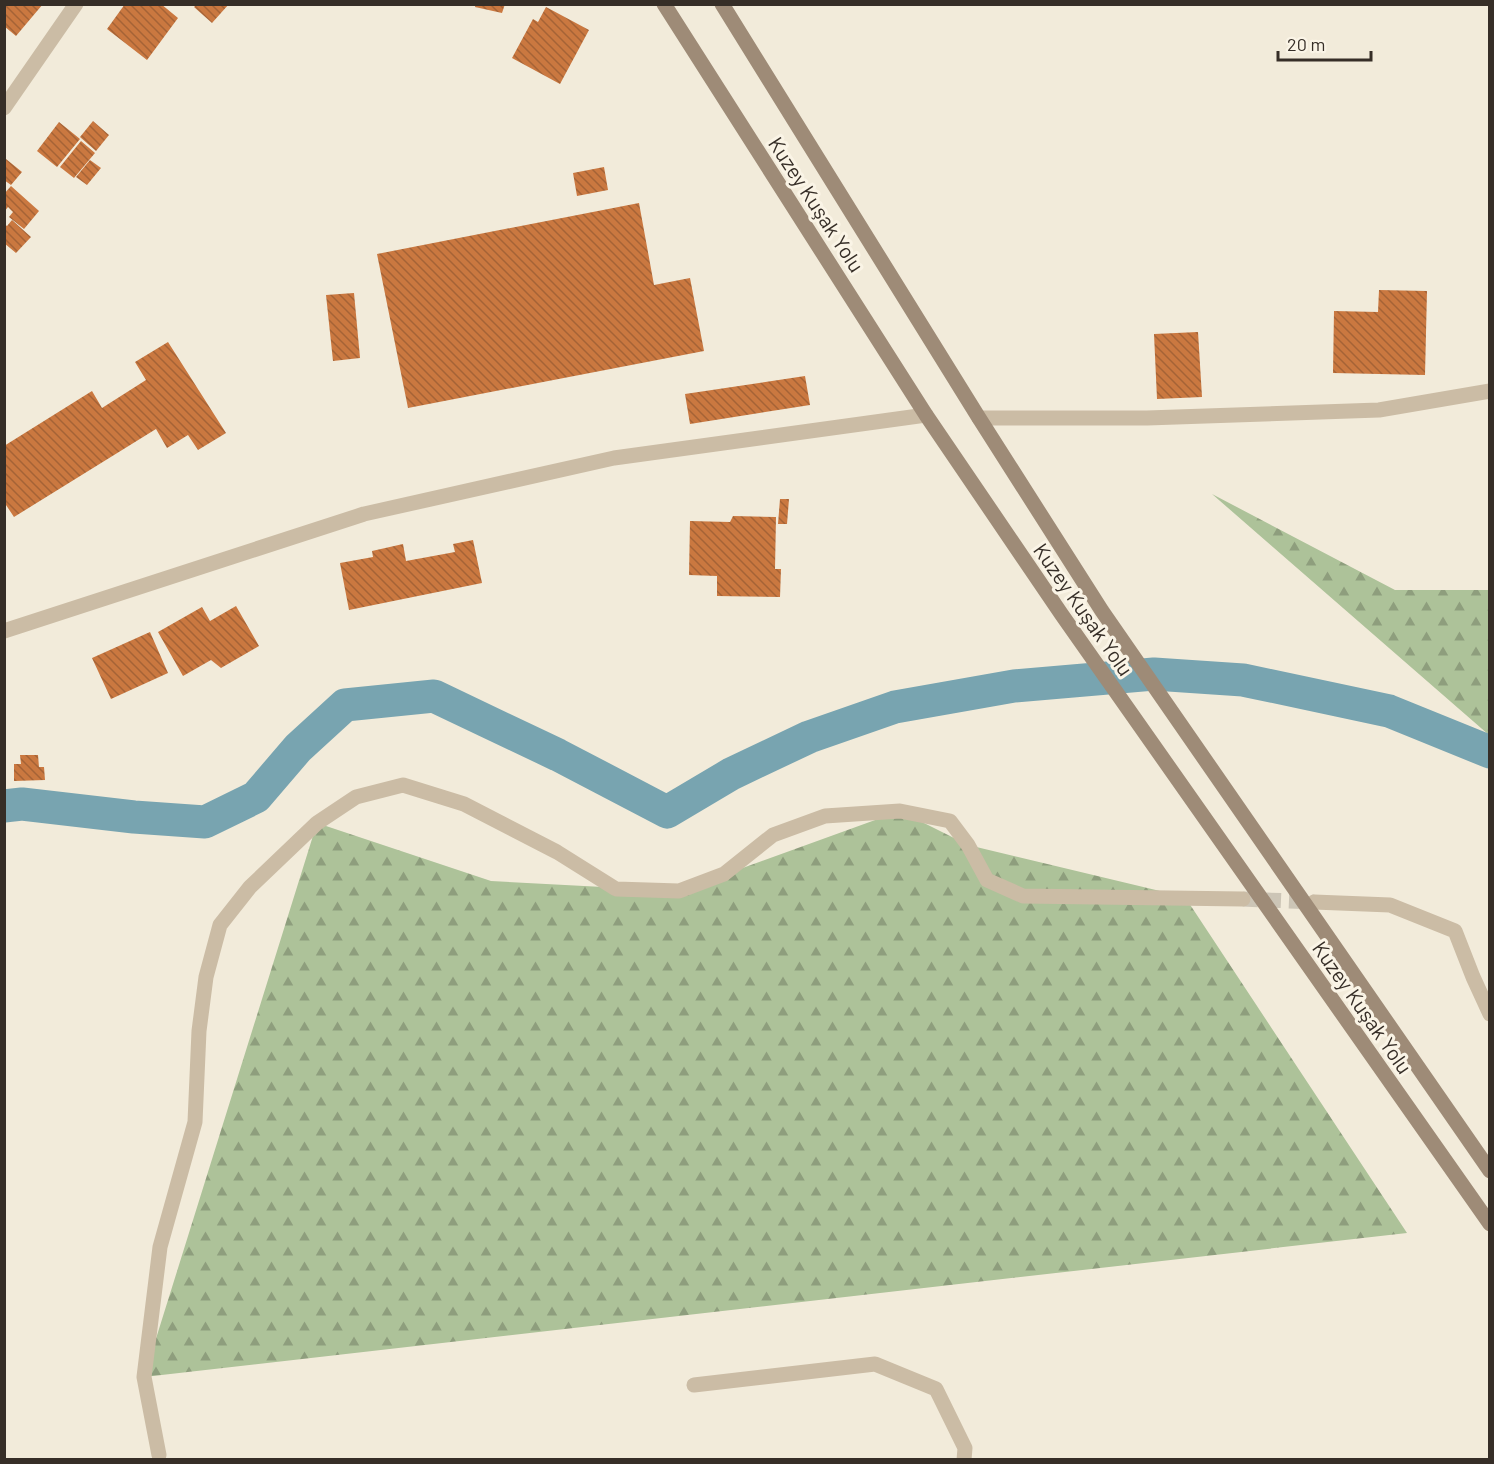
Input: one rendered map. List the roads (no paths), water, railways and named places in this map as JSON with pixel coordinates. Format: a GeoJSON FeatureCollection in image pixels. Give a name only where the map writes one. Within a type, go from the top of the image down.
{"type":"FeatureCollection","features":[{"type":"Feature","properties":{"kind":"main road","name":"Kuzey Kuşak Yolu"},"geometry":{"type":"LineString","coordinates":[[664,4],[927,415],[1062,615],[1490,1224]]}},
{"type":"Feature","properties":{"kind":"main road","name":"Kuzey Kuşak Yolu"},"geometry":{"type":"LineString","coordinates":[[722,4],[979,418],[1102,611],[1490,1171]]}},
{"type":"Feature","properties":{"kind":"street"},"geometry":{"type":"LineString","coordinates":[[4,108],[76,4]]}},
{"type":"Feature","properties":{"kind":"street"},"geometry":{"type":"LineString","coordinates":[[979,418],[1147,418],[1379,410],[1490,391]]}},
{"type":"Feature","properties":{"kind":"street"},"geometry":{"type":"LineString","coordinates":[[4,631],[364,514],[614,458],[927,415]]}},
{"type":"Feature","properties":{"kind":"street"},"geometry":{"type":"LineString","coordinates":[[159,1455],[144,1377],[160,1246],[195,1122],[199,1030],[207,977],[220,925],[250,887],[317,823],[356,797],[403,785],[464,804],[557,852],[616,889],[679,891],[724,873],[773,835],[825,816],[900,811],[950,821],[968,845],[987,880],[1023,896],[1243,899]]}},
{"type":"Feature","properties":{"kind":"street"},"geometry":{"type":"LineString","coordinates":[[1314,902],[1390,905],[1455,931],[1490,1014]]}},
{"type":"Feature","properties":{"kind":"street"},"geometry":{"type":"LineString","coordinates":[[694,1385],[875,1364],[936,1389],[965,1448],[964,1460]]}},
{"type":"Feature","properties":{"kind":"waterway"},"geometry":{"type":"LineString","coordinates":[[4,806],[22,804],[134,817],[205,822],[256,797],[298,748],[345,705],[434,696],[558,755],[667,812],[731,774],[809,737],[895,707],[1014,686],[1154,674],[1243,680],[1389,711],[1490,752]]}},
{"type":"Feature","properties":{"kind":"tunnel"},"geometry":{"type":"LineString","coordinates":[[1243,899],[1314,902]]}}]}
